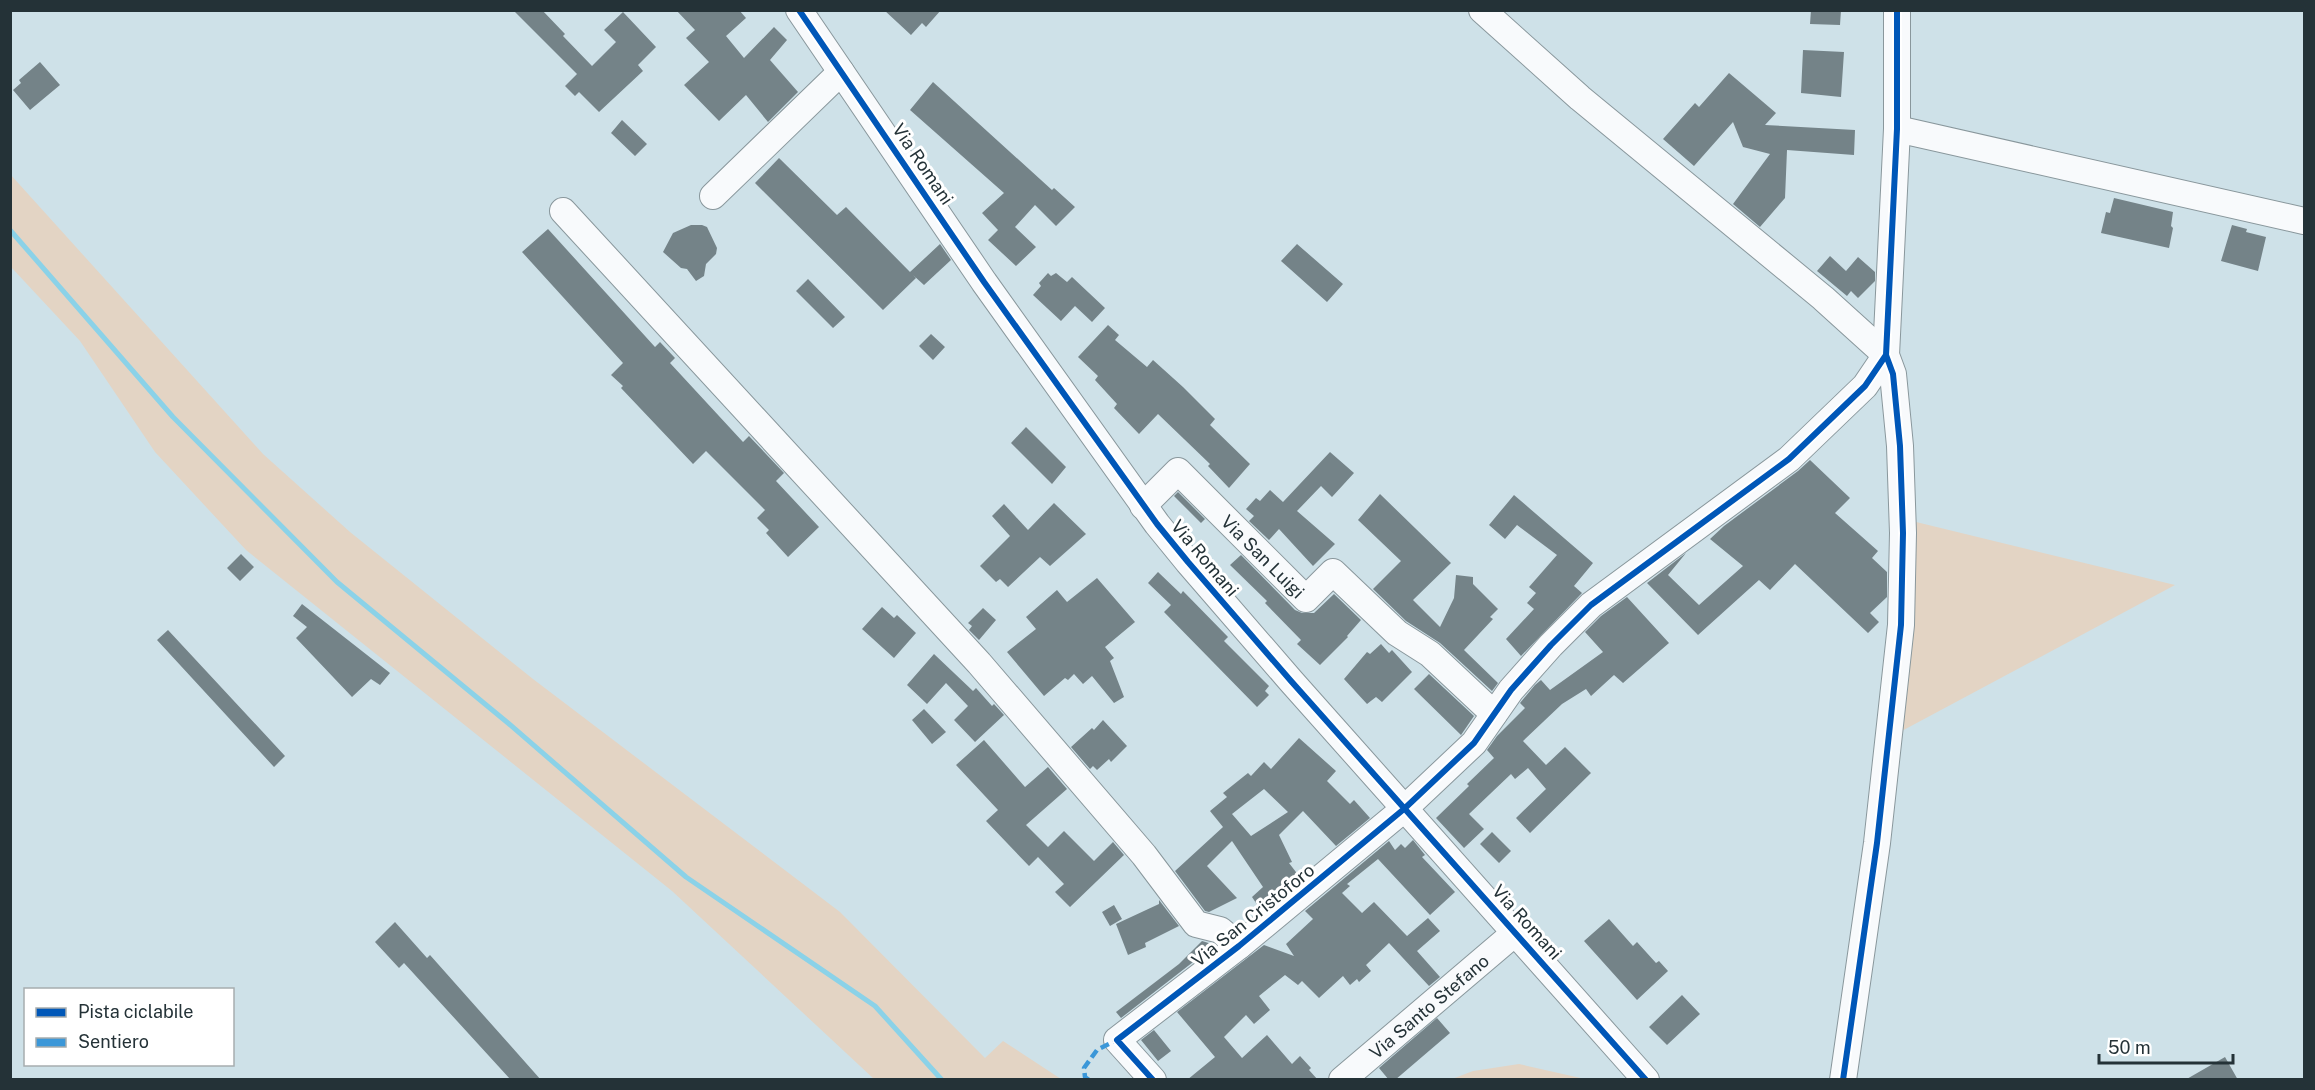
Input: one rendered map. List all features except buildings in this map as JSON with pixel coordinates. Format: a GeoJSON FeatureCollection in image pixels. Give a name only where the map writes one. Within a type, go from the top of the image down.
{"type":"FeatureCollection","features":[{"type":"Feature","properties":{"kind":"street","name":"Via Romani"},"geometry":{"type":"LineString","coordinates":[[799,10],[984,282],[1143,506],[1188,562],[1404,809],[1646,1080]]}},
{"type":"Feature","properties":{"kind":"street"},"geometry":{"type":"LineString","coordinates":[[1482,10],[1580,98],[1823,298],[1887,355]]}},
{"type":"Feature","properties":{"kind":"street"},"geometry":{"type":"LineString","coordinates":[[1843,1080],[1877,843],[1901,625],[1903,533],[1900,446],[1893,374],[1887,355],[1897,129],[1897,10]]}},
{"type":"Feature","properties":{"kind":"street"},"geometry":{"type":"LineString","coordinates":[[713,196],[842,72]]}},
{"type":"Feature","properties":{"kind":"street"},"geometry":{"type":"LineString","coordinates":[[1897,129],[2304,220]]}},
{"type":"Feature","properties":{"kind":"street"},"geometry":{"type":"LineString","coordinates":[[563,211],[979,663],[1144,855],[1196,924],[1220,930],[1239,946]]}},
{"type":"Feature","properties":{"kind":"street","name":"Via San Cristoforo"},"geometry":{"type":"LineString","coordinates":[[1153,1080],[1117,1040],[1239,946],[1404,809],[1474,743],[1511,690],[1591,605],[1788,459],[1864,386],[1887,355]]}},
{"type":"Feature","properties":{"kind":"street","name":"Via San Luigi"},"geometry":{"type":"LineString","coordinates":[[1143,506],[1178,471],[1306,599],[1333,572],[1397,633],[1430,654],[1494,714]]}},
{"type":"Feature","properties":{"kind":"street","name":"Via Santo Stefano"},"geometry":{"type":"LineString","coordinates":[[1342,1080],[1516,932]]}},
{"type":"Feature","properties":{"kind":"shaded area"},"geometry":{"type":"Polygon","coordinates":[[[10,174],[263,454],[350,532],[533,679],[840,912],[985,1058],[1003,1041],[1061,1079],[874,1079],[672,891],[246,550],[155,452],[80,341],[11,267],[10,174]]]}},
{"type":"Feature","properties":{"kind":"shaded area"},"geometry":{"type":"Polygon","coordinates":[[[1912,521],[2175,585],[1898,733],[1912,521]]]}},
{"type":"Feature","properties":{"kind":"shaded area"},"geometry":{"type":"Polygon","coordinates":[[[1519,1064],[1585,1079],[1452,1079],[1473,1071],[1519,1064]]]}},
{"type":"Feature","properties":{"kind":"waterway"},"geometry":{"type":"LineString","coordinates":[[10,230],[173,417],[337,582],[508,723],[686,877],[875,1006],[942,1080]]}},
{"type":"Feature","properties":{"kind":"marked path"},"geometry":{"type":"LineString","coordinates":[[1089,1080],[1085,1077],[1084,1068],[1097,1050],[1117,1040]]}},
{"type":"Feature","properties":{"kind":"cycle path"},"geometry":{"type":"LineString","coordinates":[[799,10],[984,282],[1157,524],[1291,681],[1646,1080]]}},
{"type":"Feature","properties":{"kind":"cycle path"},"geometry":{"type":"LineString","coordinates":[[1843,1080],[1877,843],[1901,625],[1903,533],[1900,446],[1893,374],[1886,355],[1897,129],[1897,10]]}},
{"type":"Feature","properties":{"kind":"cycle path"},"geometry":{"type":"LineString","coordinates":[[1153,1080],[1117,1040],[1239,946],[1404,809],[1474,743],[1511,690],[1591,605],[1789,459],[1865,386],[1886,355]]}}]}
